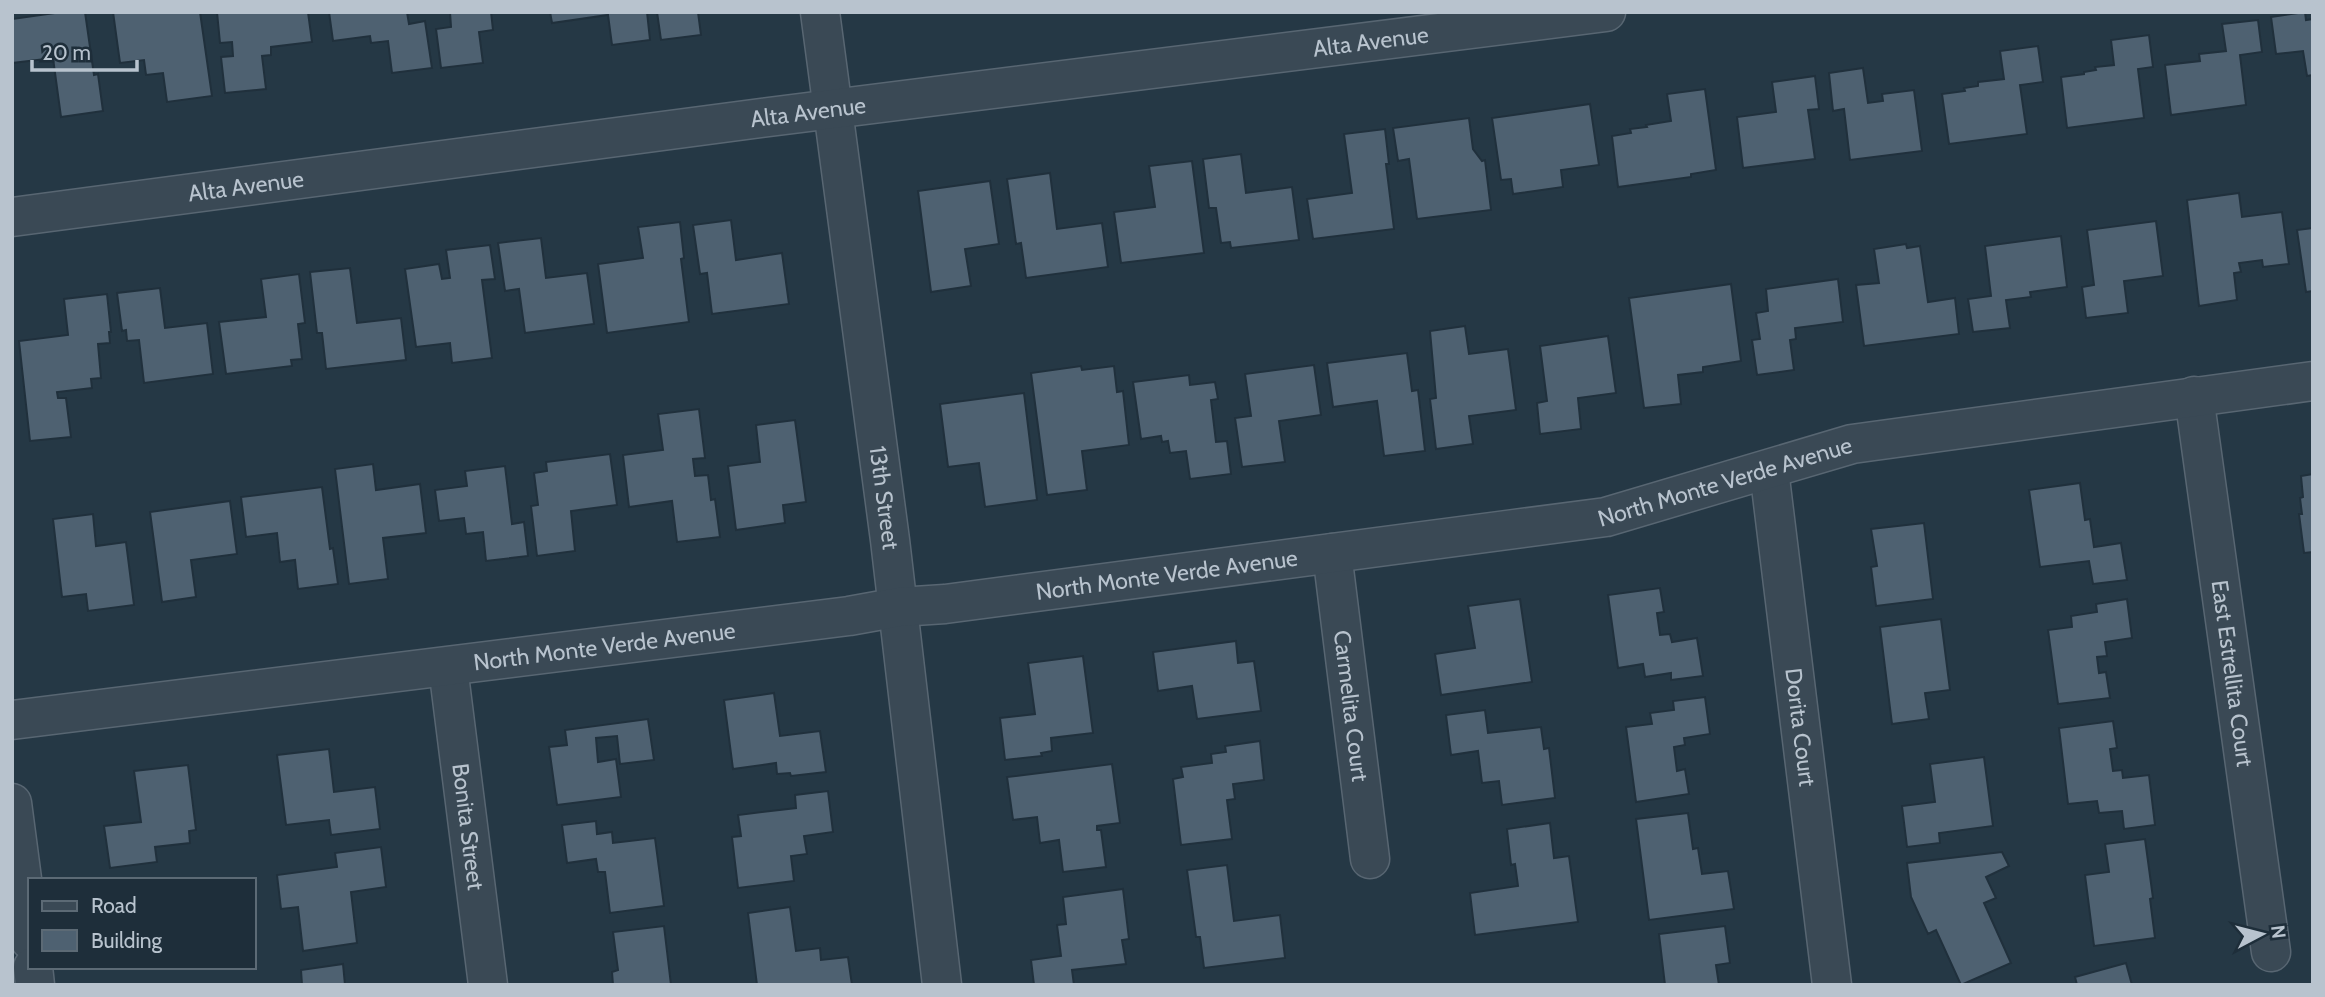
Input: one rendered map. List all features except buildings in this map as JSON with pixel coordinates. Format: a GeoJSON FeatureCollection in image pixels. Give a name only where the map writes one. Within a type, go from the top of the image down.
{"type":"FeatureCollection","features":[{"type":"Feature","properties":{"kind":"street","name":"13th Street"},"geometry":{"type":"LineString","coordinates":[[820,12],[835,109],[899,607],[942,985]]}},
{"type":"Feature","properties":{"kind":"street","name":"Alta Avenue"},"geometry":{"type":"LineString","coordinates":[[12,217],[835,109],[1606,12]]}},
{"type":"Feature","properties":{"kind":"street","name":"North Monte Verde Avenue"},"geometry":{"type":"LineString","coordinates":[[12,720],[849,616],[899,607],[944,604],[1606,517],[1852,444],[2313,381]]}},
{"type":"Feature","properties":{"kind":"street","name":"East Estrellita Court"},"geometry":{"type":"LineString","coordinates":[[2194,396],[2271,952]]}},
{"type":"Feature","properties":{"kind":"street","name":"Dorita Court"},"geometry":{"type":"LineString","coordinates":[[1769,470],[1832,985]]}},
{"type":"Feature","properties":{"kind":"street","name":"Carmelita Court"},"geometry":{"type":"LineString","coordinates":[[1332,553],[1370,859]]}},
{"type":"Feature","properties":{"kind":"street","name":"Bonita Street"},"geometry":{"type":"LineString","coordinates":[[448,667],[488,985]]}},
{"type":"Feature","properties":{"kind":"street"},"geometry":{"type":"LineString","coordinates":[[12,803],[28,925]]}}]}
